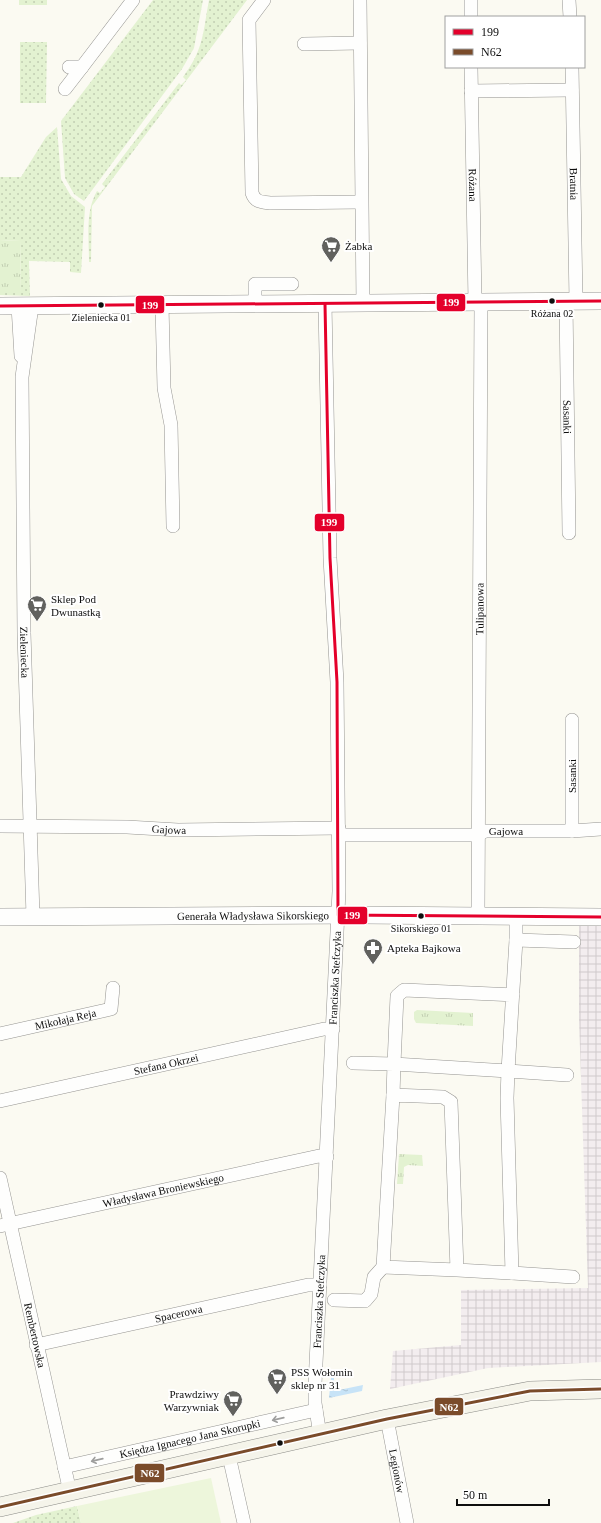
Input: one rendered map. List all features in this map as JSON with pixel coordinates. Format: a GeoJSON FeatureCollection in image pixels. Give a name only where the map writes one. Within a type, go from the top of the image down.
{"type":"FeatureCollection","features":[{"type":"Feature","properties":{"kind":"main road"},"geometry":{"type":"LineString","coordinates":[[0,1507],[387,1419],[530,1391],[601,1389]]}},
{"type":"Feature","properties":{"kind":"street"},"geometry":{"type":"LineString","coordinates":[[65,89],[133,0]]}},
{"type":"Feature","properties":{"kind":"street"},"geometry":{"type":"LineString","coordinates":[[264,0],[249,20],[251,185],[254,199],[260,202],[270,203],[362,202]]}},
{"type":"Feature","properties":{"kind":"street"},"geometry":{"type":"LineString","coordinates":[[360,0],[363,304]]}},
{"type":"Feature","properties":{"kind":"street"},"geometry":{"type":"LineString","coordinates":[[471,0],[471,16]]}},
{"type":"Feature","properties":{"kind":"street"},"geometry":{"type":"LineString","coordinates":[[569,0],[570,16]]}},
{"type":"Feature","properties":{"kind":"street"},"geometry":{"type":"LineString","coordinates":[[304,44],[360,43]]}},
{"type":"Feature","properties":{"kind":"street"},"geometry":{"type":"LineString","coordinates":[[69,67],[82,67]]}},
{"type":"Feature","properties":{"kind":"street","name":"Różana"},"geometry":{"type":"LineString","coordinates":[[471,68],[478,303]]}},
{"type":"Feature","properties":{"kind":"street","name":"Bratnia"},"geometry":{"type":"LineString","coordinates":[[571,301],[572,68]]}},
{"type":"Feature","properties":{"kind":"street"},"geometry":{"type":"LineString","coordinates":[[471,92],[572,90]]}},
{"type":"Feature","properties":{"kind":"street"},"geometry":{"type":"LineString","coordinates":[[255,305],[255,284],[292,284]]}},
{"type":"Feature","properties":{"kind":"street","name":"Sasanki"},"geometry":{"type":"LineString","coordinates":[[569,533],[571,301]]}},
{"type":"Feature","properties":{"kind":"street"},"geometry":{"type":"LineString","coordinates":[[0,306],[162,306],[601,301]]}},
{"type":"Feature","properties":{"kind":"street","name":"Tulipanowa"},"geometry":{"type":"LineString","coordinates":[[478,303],[478,915]]}},
{"type":"Feature","properties":{"kind":"street","name":"Franciszka Stefczyka"},"geometry":{"type":"LineString","coordinates":[[320,1435],[316,1410],[315,1384],[338,915],[339,832],[336,682],[330,558],[325,304]]}},
{"type":"Feature","properties":{"kind":"street","name":"Zieleniecka"},"geometry":{"type":"LineString","coordinates":[[25,306],[29,333],[22,365],[24,633],[29,828],[33,916]]}},
{"type":"Feature","properties":{"kind":"street"},"geometry":{"type":"LineString","coordinates":[[162,306],[164,388],[171,426],[173,526]]}},
{"type":"Feature","properties":{"kind":"street","name":"Sasanki"},"geometry":{"type":"LineString","coordinates":[[572,720],[572,831]]}},
{"type":"Feature","properties":{"kind":"street","name":"Gajowa"},"geometry":{"type":"LineString","coordinates":[[0,826],[29,828],[127,827],[178,830],[478,835],[485,831],[572,831],[601,829]]}},
{"type":"Feature","properties":{"kind":"street","name":"Generała Władysława Sikorskiego"},"geometry":{"type":"LineString","coordinates":[[0,917],[338,915],[601,917]]}},
{"type":"Feature","properties":{"kind":"street"},"geometry":{"type":"LineString","coordinates":[[512,1273],[507,1098],[516,926]]}},
{"type":"Feature","properties":{"kind":"street"},"geometry":{"type":"LineString","coordinates":[[516,940],[574,942]]}},
{"type":"Feature","properties":{"kind":"street","name":"Mikołaja Reja"},"geometry":{"type":"LineString","coordinates":[[0,1034],[111,1008],[114,988]]}},
{"type":"Feature","properties":{"kind":"street"},"geometry":{"type":"LineString","coordinates":[[334,1300],[365,1301],[371,1294],[374,1277],[383,1267],[398,996],[404,990],[512,995]]}},
{"type":"Feature","properties":{"kind":"street","name":"Stefana Okrzei"},"geometry":{"type":"LineString","coordinates":[[0,1101],[324,1029],[333,1029]]}},
{"type":"Feature","properties":{"kind":"street"},"geometry":{"type":"LineString","coordinates":[[353,1063],[394,1064],[567,1075]]}},
{"type":"Feature","properties":{"kind":"street"},"geometry":{"type":"LineString","coordinates":[[393,1095],[443,1097],[450,1102],[458,1270]]}},
{"type":"Feature","properties":{"kind":"street","name":"Władysława Broniewskiego"},"geometry":{"type":"LineString","coordinates":[[5,1225],[319,1156],[327,1157]]}},
{"type":"Feature","properties":{"kind":"street","name":"Rembertowska"},"geometry":{"type":"LineString","coordinates":[[0,1178],[5,1225],[36,1345],[70,1492]]}},
{"type":"Feature","properties":{"kind":"street"},"geometry":{"type":"LineString","coordinates":[[383,1267],[573,1277]]}},
{"type":"Feature","properties":{"kind":"street","name":"Spacerowa"},"geometry":{"type":"LineString","coordinates":[[36,1345],[308,1285],[320,1285]]}},
{"type":"Feature","properties":{"kind":"street","name":"Księdza Ignacego Jana Skorupki"},"geometry":{"type":"LineString","coordinates":[[64,1467],[316,1410]]}},
{"type":"Feature","properties":{"kind":"street","name":"Legionów"},"geometry":{"type":"LineString","coordinates":[[387,1419],[407,1523]]}},
{"type":"Feature","properties":{"kind":"street"},"geometry":{"type":"LineString","coordinates":[[229,1456],[244,1523]]}},
{"type":"Feature","properties":{"kind":"shaded area"},"geometry":{"type":"Polygon","coordinates":[[[579,926],[601,926],[601,1362],[488,1368],[390,1389],[393,1351],[461,1345],[461,1290],[588,1288],[579,1019],[579,926]]]}},
{"type":"Feature","properties":{"kind":"green space"},"geometry":{"type":"Polygon","coordinates":[[[19,0],[47,0],[47,5],[19,5],[19,0]]]}},
{"type":"Feature","properties":{"kind":"green space"},"geometry":{"type":"Polygon","coordinates":[[[153,0],[203,0],[194,48],[182,69],[84,201],[74,194],[65,178],[61,121],[153,0]]]}},
{"type":"Feature","properties":{"kind":"green space"},"geometry":{"type":"Polygon","coordinates":[[[209,0],[247,0],[92,206],[91,262],[89,262],[88,225],[93,199],[97,191],[100,193],[105,187],[102,184],[179,83],[181,85],[186,80],[183,77],[195,58],[202,40],[209,0]]]}},
{"type":"Feature","properties":{"kind":"green space"},"geometry":{"type":"Polygon","coordinates":[[[20,42],[47,42],[46,103],[20,103],[20,42]]]}},
{"type":"Feature","properties":{"kind":"green space"},"geometry":{"type":"Polygon","coordinates":[[[57,127],[61,179],[71,196],[85,207],[81,273],[70,272],[70,262],[29,261],[30,296],[0,295],[0,292],[21,291],[20,241],[0,240],[0,177],[21,177],[46,137],[57,127]]]}},
{"type":"Feature","properties":{"kind":"green space"},"geometry":{"type":"Polygon","coordinates":[[[0,240],[20,241],[21,292],[0,292],[0,240]]]}},
{"type":"Feature","properties":{"kind":"green space"},"geometry":{"type":"Polygon","coordinates":[[[417,1010],[473,1013],[473,1026],[416,1023],[414,1019],[414,1012],[417,1010]]]}},
{"type":"Feature","properties":{"kind":"green space"},"geometry":{"type":"Polygon","coordinates":[[[399,1154],[422,1155],[423,1166],[408,1165],[404,1167],[403,1184],[397,1184],[399,1154]]]}},
{"type":"Feature","properties":{"kind":"green space"},"geometry":{"type":"Polygon","coordinates":[[[211,1478],[221,1523],[81,1523],[77,1506],[211,1478]]]}},
{"type":"Feature","properties":{"kind":"green space"},"geometry":{"type":"Polygon","coordinates":[[[77,1506],[81,1523],[13,1523],[36,1515],[77,1506]]]}},
{"type":"Feature","properties":{"kind":"water"},"geometry":{"type":"Polygon","coordinates":[[[331,1377],[334,1377],[334,1391],[363,1385],[362,1391],[329,1398],[331,1377]]]}},
{"type":"Feature","properties":{"kind":"transit line","name":"199"},"geometry":{"type":"LineString","coordinates":[[0,306],[601,301]]}},
{"type":"Feature","properties":{"kind":"transit line","name":"199"},"geometry":{"type":"LineString","coordinates":[[325,304],[330,558],[337,682],[338,915],[601,917]]}},
{"type":"Feature","properties":{"kind":"transit line","name":"N62"},"geometry":{"type":"LineString","coordinates":[[0,1507],[387,1419],[530,1391],[601,1389]]}},
{"type":"Feature","properties":{"kind":"place","name":"Żabka"},"geometry":{"type":"Point","coordinates":[331,263]}},
{"type":"Feature","properties":{"kind":"place","name":"Różana 02"},"geometry":{"type":"Point","coordinates":[552,301]}},
{"type":"Feature","properties":{"kind":"place","name":"Zieleniecka 01"},"geometry":{"type":"Point","coordinates":[101,305]}},
{"type":"Feature","properties":{"kind":"place","name":"Sklep Pod Dwunastką"},"geometry":{"type":"Point","coordinates":[37,622]}},
{"type":"Feature","properties":{"kind":"place","name":"Sikorskiego 01"},"geometry":{"type":"Point","coordinates":[421,916]}},
{"type":"Feature","properties":{"kind":"place","name":"Apteka Bajkowa"},"geometry":{"type":"Point","coordinates":[373,965]}},
{"type":"Feature","properties":{"kind":"place","name":"PSS Wołomin sklep nr 31"},"geometry":{"type":"Point","coordinates":[277,1395]}},
{"type":"Feature","properties":{"kind":"place","name":"Prawdziwy Warzywniak"},"geometry":{"type":"Point","coordinates":[233,1417]}}]}
